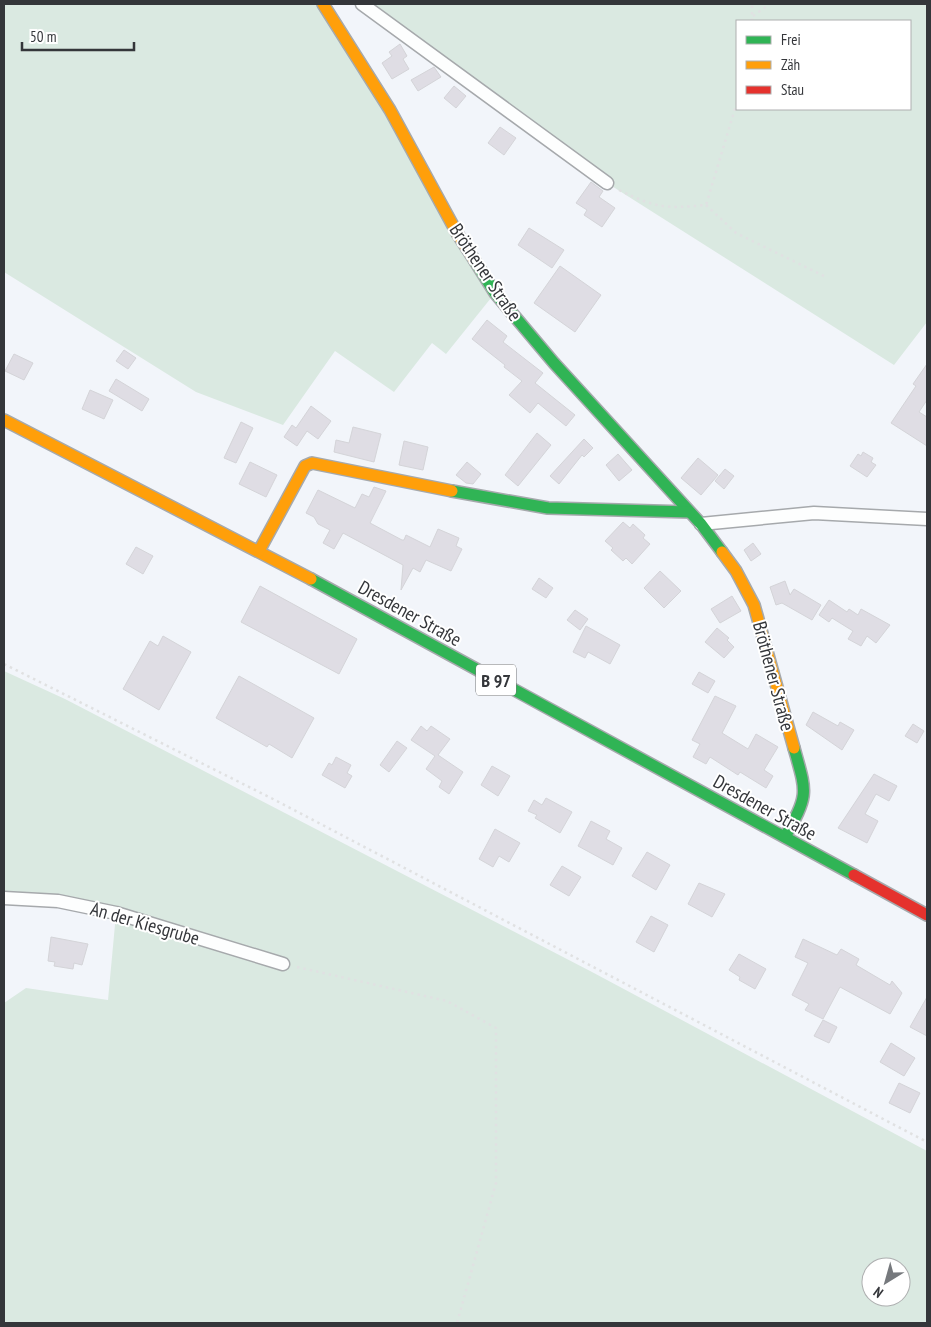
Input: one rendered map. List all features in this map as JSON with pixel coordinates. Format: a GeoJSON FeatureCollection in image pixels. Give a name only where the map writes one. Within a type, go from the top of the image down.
{"type":"FeatureCollection","features":[{"type":"Feature","properties":{"kind":"street","name":"Bröthener Straße"},"geometry":{"type":"LineString","coordinates":[[324,4],[390,110],[457,233],[495,293],[554,363],[701,524],[736,571],[754,605],[805,787],[802,806],[785,837]]}},
{"type":"Feature","properties":{"kind":"street"},"geometry":{"type":"LineString","coordinates":[[362,4],[607,183]]}},
{"type":"Feature","properties":{"kind":"street","name":"Dresdener Straße"},"geometry":{"type":"LineString","coordinates":[[4,420],[259,551],[927,915]]}},
{"type":"Feature","properties":{"kind":"street"},"geometry":{"type":"LineString","coordinates":[[259,551],[305,466],[312,463],[505,502],[548,508],[689,512]]}},
{"type":"Feature","properties":{"kind":"street"},"geometry":{"type":"LineString","coordinates":[[701,524],[814,513],[927,519]]}},
{"type":"Feature","properties":{"kind":"street","name":"An der Kiesgrube"},"geometry":{"type":"LineString","coordinates":[[4,898],[58,900],[116,913],[283,964]]}},
{"type":"Feature","properties":{"kind":"path"},"geometry":{"type":"LineString","coordinates":[[752,4],[752,20]]}},
{"type":"Feature","properties":{"kind":"path"},"geometry":{"type":"LineString","coordinates":[[753,16],[770,4]]}},
{"type":"Feature","properties":{"kind":"path"},"geometry":{"type":"LineString","coordinates":[[706,204],[736,105]]}},
{"type":"Feature","properties":{"kind":"path"},"geometry":{"type":"LineString","coordinates":[[607,183],[647,204],[673,208],[706,204]]}},
{"type":"Feature","properties":{"kind":"path"},"geometry":{"type":"LineString","coordinates":[[706,204],[736,233],[826,277]]}},
{"type":"Feature","properties":{"kind":"path"},"geometry":{"type":"LineString","coordinates":[[4,664],[273,799],[927,1142]]}},
{"type":"Feature","properties":{"kind":"path"},"geometry":{"type":"LineString","coordinates":[[283,964],[447,1001],[496,1028],[496,1183],[457,1323]]}},
{"type":"Feature","properties":{"kind":"shaded area"},"geometry":{"type":"Polygon","coordinates":[[[4,4],[323,4],[495,293],[446,354],[432,343],[394,392],[335,351],[283,425],[196,392],[4,272],[4,4]]]}},
{"type":"Feature","properties":{"kind":"shaded area"},"geometry":{"type":"Polygon","coordinates":[[[362,4],[927,4],[927,322],[894,365],[607,183],[362,4]]]}},
{"type":"Feature","properties":{"kind":"shaded area"},"geometry":{"type":"Polygon","coordinates":[[[4,671],[65,699],[592,972],[927,1151],[927,1323],[4,1323],[4,1003],[26,988],[108,1000],[116,914],[4,898],[4,671]]]}},
{"type":"Feature","properties":{"kind":"building"},"geometry":{"type":"Polygon","coordinates":[[[400,44],[407,56],[403,59],[409,69],[392,79],[382,63],[392,56],[389,52],[400,44]]]}},
{"type":"Feature","properties":{"kind":"building"},"geometry":{"type":"Polygon","coordinates":[[[434,67],[441,77],[418,91],[411,80],[434,67]]]}},
{"type":"Feature","properties":{"kind":"building"},"geometry":{"type":"Polygon","coordinates":[[[454,86],[466,96],[456,108],[444,98],[454,86]]]}},
{"type":"Feature","properties":{"kind":"building"},"geometry":{"type":"Polygon","coordinates":[[[500,127],[516,138],[504,155],[488,143],[500,127]]]}},
{"type":"Feature","properties":{"kind":"building"},"geometry":{"type":"Polygon","coordinates":[[[591,182],[603,191],[599,197],[615,208],[602,227],[584,215],[587,210],[576,203],[591,182]]]}},
{"type":"Feature","properties":{"kind":"building"},"geometry":{"type":"Polygon","coordinates":[[[529,228],[564,250],[552,268],[518,245],[529,228]]]}},
{"type":"Feature","properties":{"kind":"building"},"geometry":{"type":"Polygon","coordinates":[[[560,266],[601,295],[575,332],[534,303],[560,266]]]}},
{"type":"Feature","properties":{"kind":"building"},"geometry":{"type":"Polygon","coordinates":[[[487,320],[507,336],[503,342],[543,373],[535,383],[575,415],[566,426],[538,403],[530,413],[509,395],[522,381],[472,339],[487,320]]]}},
{"type":"Feature","properties":{"kind":"building"},"geometry":{"type":"Polygon","coordinates":[[[124,350],[136,358],[128,369],[116,361],[124,350]]]}},
{"type":"Feature","properties":{"kind":"building"},"geometry":{"type":"Polygon","coordinates":[[[14,354],[33,363],[24,380],[5,371],[14,354]]]}},
{"type":"Feature","properties":{"kind":"building"},"geometry":{"type":"Polygon","coordinates":[[[927,364],[927,400],[919,412],[927,417],[927,446],[891,423],[916,386],[913,384],[927,364]]]}},
{"type":"Feature","properties":{"kind":"building"},"geometry":{"type":"Polygon","coordinates":[[[116,379],[149,399],[142,411],[109,391],[116,379]]]}},
{"type":"Feature","properties":{"kind":"building"},"geometry":{"type":"Polygon","coordinates":[[[90,390],[113,400],[104,419],[82,409],[90,390]]]}},
{"type":"Feature","properties":{"kind":"building"},"geometry":{"type":"Polygon","coordinates":[[[311,406],[331,421],[318,439],[307,431],[297,446],[284,437],[292,425],[296,428],[311,406]]]}},
{"type":"Feature","properties":{"kind":"building"},"geometry":{"type":"Polygon","coordinates":[[[241,422],[253,428],[236,463],[224,458],[241,422]]]}},
{"type":"Feature","properties":{"kind":"building"},"geometry":{"type":"Polygon","coordinates":[[[353,427],[381,434],[374,462],[334,452],[336,440],[349,443],[353,427]]]}},
{"type":"Feature","properties":{"kind":"building"},"geometry":{"type":"Polygon","coordinates":[[[537,433],[551,445],[518,486],[505,475],[537,433]]]}},
{"type":"Feature","properties":{"kind":"building"},"geometry":{"type":"Polygon","coordinates":[[[584,439],[593,448],[584,457],[582,455],[559,484],[550,476],[584,439]]]}},
{"type":"Feature","properties":{"kind":"building"},"geometry":{"type":"Polygon","coordinates":[[[404,441],[428,447],[423,470],[399,465],[404,441]]]}},
{"type":"Feature","properties":{"kind":"building"},"geometry":{"type":"Polygon","coordinates":[[[863,452],[873,458],[871,462],[876,465],[867,477],[850,466],[858,454],[861,456],[863,452]]]}},
{"type":"Feature","properties":{"kind":"building"},"geometry":{"type":"Polygon","coordinates":[[[618,454],[632,470],[619,481],[606,465],[618,454]]]}},
{"type":"Feature","properties":{"kind":"building"},"geometry":{"type":"Polygon","coordinates":[[[698,458],[718,475],[701,495],[681,478],[698,458]]]}},
{"type":"Feature","properties":{"kind":"building"},"geometry":{"type":"Polygon","coordinates":[[[250,462],[277,475],[266,497],[239,484],[250,462]]]}},
{"type":"Feature","properties":{"kind":"building"},"geometry":{"type":"Polygon","coordinates":[[[467,462],[481,474],[473,484],[466,483],[456,475],[467,462]]]}},
{"type":"Feature","properties":{"kind":"building"},"geometry":{"type":"Polygon","coordinates":[[[725,469],[734,476],[724,489],[715,481],[725,469]]]}},
{"type":"Feature","properties":{"kind":"building"},"geometry":{"type":"Polygon","coordinates":[[[374,487],[386,491],[370,523],[402,540],[404,540],[406,535],[430,547],[438,529],[459,538],[456,546],[462,549],[451,571],[426,560],[420,572],[413,568],[401,590],[403,565],[343,533],[334,549],[323,543],[330,530],[318,524],[314,517],[306,513],[318,490],[355,508],[362,494],[369,497],[374,487]]]}},
{"type":"Feature","properties":{"kind":"building"},"geometry":{"type":"Polygon","coordinates":[[[623,522],[630,528],[633,524],[645,535],[643,538],[650,544],[632,564],[626,558],[623,561],[611,550],[613,548],[605,541],[623,522]]]}},
{"type":"Feature","properties":{"kind":"building"},"geometry":{"type":"Polygon","coordinates":[[[753,543],[761,554],[751,561],[744,550],[753,543]]]}},
{"type":"Feature","properties":{"kind":"building"},"geometry":{"type":"Polygon","coordinates":[[[136,547],[153,556],[143,574],[126,564],[136,547]]]}},
{"type":"Feature","properties":{"kind":"building"},"geometry":{"type":"Polygon","coordinates":[[[660,571],[681,591],[664,608],[644,588],[660,571]]]}},
{"type":"Feature","properties":{"kind":"building"},"geometry":{"type":"Polygon","coordinates":[[[539,578],[553,588],[546,598],[532,589],[539,578]]]}},
{"type":"Feature","properties":{"kind":"building"},"geometry":{"type":"Polygon","coordinates":[[[785,581],[790,595],[794,589],[821,605],[812,620],[782,603],[776,605],[770,587],[785,581]]]}},
{"type":"Feature","properties":{"kind":"building"},"geometry":{"type":"Polygon","coordinates":[[[260,586],[357,639],[339,674],[241,622],[260,586]]]}},
{"type":"Feature","properties":{"kind":"building"},"geometry":{"type":"Polygon","coordinates":[[[732,596],[741,611],[720,623],[711,609],[732,596]]]}},
{"type":"Feature","properties":{"kind":"building"},"geometry":{"type":"Polygon","coordinates":[[[829,600],[847,612],[849,609],[858,615],[861,609],[890,625],[876,643],[867,636],[861,646],[848,639],[853,631],[832,618],[829,622],[819,615],[829,600]]]}},
{"type":"Feature","properties":{"kind":"building"},"geometry":{"type":"Polygon","coordinates":[[[575,610],[588,619],[580,630],[567,620],[575,610]]]}},
{"type":"Feature","properties":{"kind":"building"},"geometry":{"type":"Polygon","coordinates":[[[586,626],[620,645],[610,664],[588,652],[585,658],[573,652],[586,626]]]}},
{"type":"Feature","properties":{"kind":"building"},"geometry":{"type":"Polygon","coordinates":[[[717,628],[729,638],[727,640],[734,647],[724,658],[705,642],[717,628]]]}},
{"type":"Feature","properties":{"kind":"building"},"geometry":{"type":"Polygon","coordinates":[[[163,636],[191,652],[159,710],[123,689],[150,641],[158,646],[163,636]]]}},
{"type":"Feature","properties":{"kind":"building"},"geometry":{"type":"Polygon","coordinates":[[[699,672],[715,681],[708,693],[692,684],[699,672]]]}},
{"type":"Feature","properties":{"kind":"building"},"geometry":{"type":"Polygon","coordinates":[[[239,676],[314,718],[292,758],[269,744],[267,747],[216,718],[239,676]]]}},
{"type":"Feature","properties":{"kind":"building"},"geometry":{"type":"Polygon","coordinates":[[[715,696],[736,706],[722,733],[748,749],[756,734],[778,747],[764,770],[773,776],[766,788],[740,772],[738,775],[710,757],[706,764],[693,757],[700,744],[692,740],[715,696]]]}},
{"type":"Feature","properties":{"kind":"building"},"geometry":{"type":"Polygon","coordinates":[[[813,712],[838,726],[840,722],[854,730],[842,750],[806,725],[813,712]]]}},
{"type":"Feature","properties":{"kind":"building"},"geometry":{"type":"Polygon","coordinates":[[[913,724],[924,731],[917,743],[905,736],[913,724]]]}},
{"type":"Feature","properties":{"kind":"building"},"geometry":{"type":"Polygon","coordinates":[[[421,726],[427,731],[431,726],[450,739],[438,755],[463,772],[449,794],[439,787],[442,781],[426,769],[435,756],[411,740],[421,726]]]}},
{"type":"Feature","properties":{"kind":"building"},"geometry":{"type":"Polygon","coordinates":[[[397,741],[407,748],[389,772],[380,765],[397,741]]]}},
{"type":"Feature","properties":{"kind":"building"},"geometry":{"type":"Polygon","coordinates":[[[336,757],[351,765],[347,773],[352,776],[345,788],[322,775],[329,763],[332,765],[336,757]]]}},
{"type":"Feature","properties":{"kind":"building"},"geometry":{"type":"Polygon","coordinates":[[[492,766],[510,776],[498,796],[481,785],[492,766]]]}},
{"type":"Feature","properties":{"kind":"building"},"geometry":{"type":"Polygon","coordinates":[[[874,774],[897,786],[889,801],[876,794],[865,814],[878,821],[867,843],[838,828],[874,774]]]}},
{"type":"Feature","properties":{"kind":"building"},"geometry":{"type":"Polygon","coordinates":[[[546,798],[572,812],[560,833],[535,818],[537,815],[528,811],[534,800],[542,805],[546,798]]]}},
{"type":"Feature","properties":{"kind":"building"},"geometry":{"type":"Polygon","coordinates":[[[591,821],[610,831],[606,839],[622,848],[613,865],[578,846],[591,821]]]}},
{"type":"Feature","properties":{"kind":"building"},"geometry":{"type":"Polygon","coordinates":[[[495,829],[520,843],[509,862],[499,856],[493,867],[479,859],[495,829]]]}},
{"type":"Feature","properties":{"kind":"building"},"geometry":{"type":"Polygon","coordinates":[[[647,852],[670,865],[656,890],[632,876],[647,852]]]}},
{"type":"Feature","properties":{"kind":"building"},"geometry":{"type":"Polygon","coordinates":[[[562,866],[581,877],[569,896],[550,885],[562,866]]]}},
{"type":"Feature","properties":{"kind":"building"},"geometry":{"type":"Polygon","coordinates":[[[699,883],[725,894],[712,917],[688,904],[699,883]]]}},
{"type":"Feature","properties":{"kind":"building"},"geometry":{"type":"Polygon","coordinates":[[[651,916],[668,925],[654,952],[636,942],[651,916]]]}},
{"type":"Feature","properties":{"kind":"building"},"geometry":{"type":"Polygon","coordinates":[[[51,937],[88,944],[82,965],[74,963],[73,969],[54,966],[55,962],[48,961],[51,937]]]}},
{"type":"Feature","properties":{"kind":"building"},"geometry":{"type":"Polygon","coordinates":[[[803,939],[837,955],[841,949],[859,959],[856,965],[890,985],[892,981],[902,993],[890,1014],[840,987],[823,1019],[805,1010],[809,1004],[792,995],[808,963],[795,957],[803,939]]]}},
{"type":"Feature","properties":{"kind":"building"},"geometry":{"type":"Polygon","coordinates":[[[739,954],[766,969],[755,989],[739,980],[740,977],[729,970],[739,954]]]}},
{"type":"Feature","properties":{"kind":"building"},"geometry":{"type":"Polygon","coordinates":[[[927,997],[927,1036],[910,1027],[927,997]]]}},
{"type":"Feature","properties":{"kind":"building"},"geometry":{"type":"Polygon","coordinates":[[[823,1020],[837,1027],[829,1043],[814,1036],[823,1020]]]}},
{"type":"Feature","properties":{"kind":"building"},"geometry":{"type":"Polygon","coordinates":[[[891,1043],[915,1058],[904,1076],[880,1062],[891,1043]]]}},
{"type":"Feature","properties":{"kind":"building"},"geometry":{"type":"Polygon","coordinates":[[[899,1083],[920,1093],[910,1113],[889,1103],[899,1083]]]}},
{"type":"Feature","properties":{"kind":"traffic: fast"},"geometry":{"type":"LineString","coordinates":[[475,261],[495,293],[554,363],[701,524],[722,552]]}},
{"type":"Feature","properties":{"kind":"traffic: fast"},"geometry":{"type":"LineString","coordinates":[[452,491],[548,508],[689,512]]}},
{"type":"Feature","properties":{"kind":"traffic: fast"},"geometry":{"type":"LineString","coordinates":[[311,579],[854,875]]}},
{"type":"Feature","properties":{"kind":"traffic: fast"},"geometry":{"type":"LineString","coordinates":[[785,837],[802,802],[803,794],[803,785],[794,748]]}},
{"type":"Feature","properties":{"kind":"traffic: slow"},"geometry":{"type":"LineString","coordinates":[[323,4],[390,110],[457,233],[475,261]]}},
{"type":"Feature","properties":{"kind":"traffic: slow"},"geometry":{"type":"LineString","coordinates":[[4,420],[311,579]]}},
{"type":"Feature","properties":{"kind":"traffic: slow"},"geometry":{"type":"LineString","coordinates":[[259,551],[305,466],[312,463],[452,491]]}},
{"type":"Feature","properties":{"kind":"traffic: slow"},"geometry":{"type":"LineString","coordinates":[[722,552],[736,571],[754,605],[794,748]]}},
{"type":"Feature","properties":{"kind":"traffic: jam"},"geometry":{"type":"LineString","coordinates":[[854,875],[927,915]]}}]}
